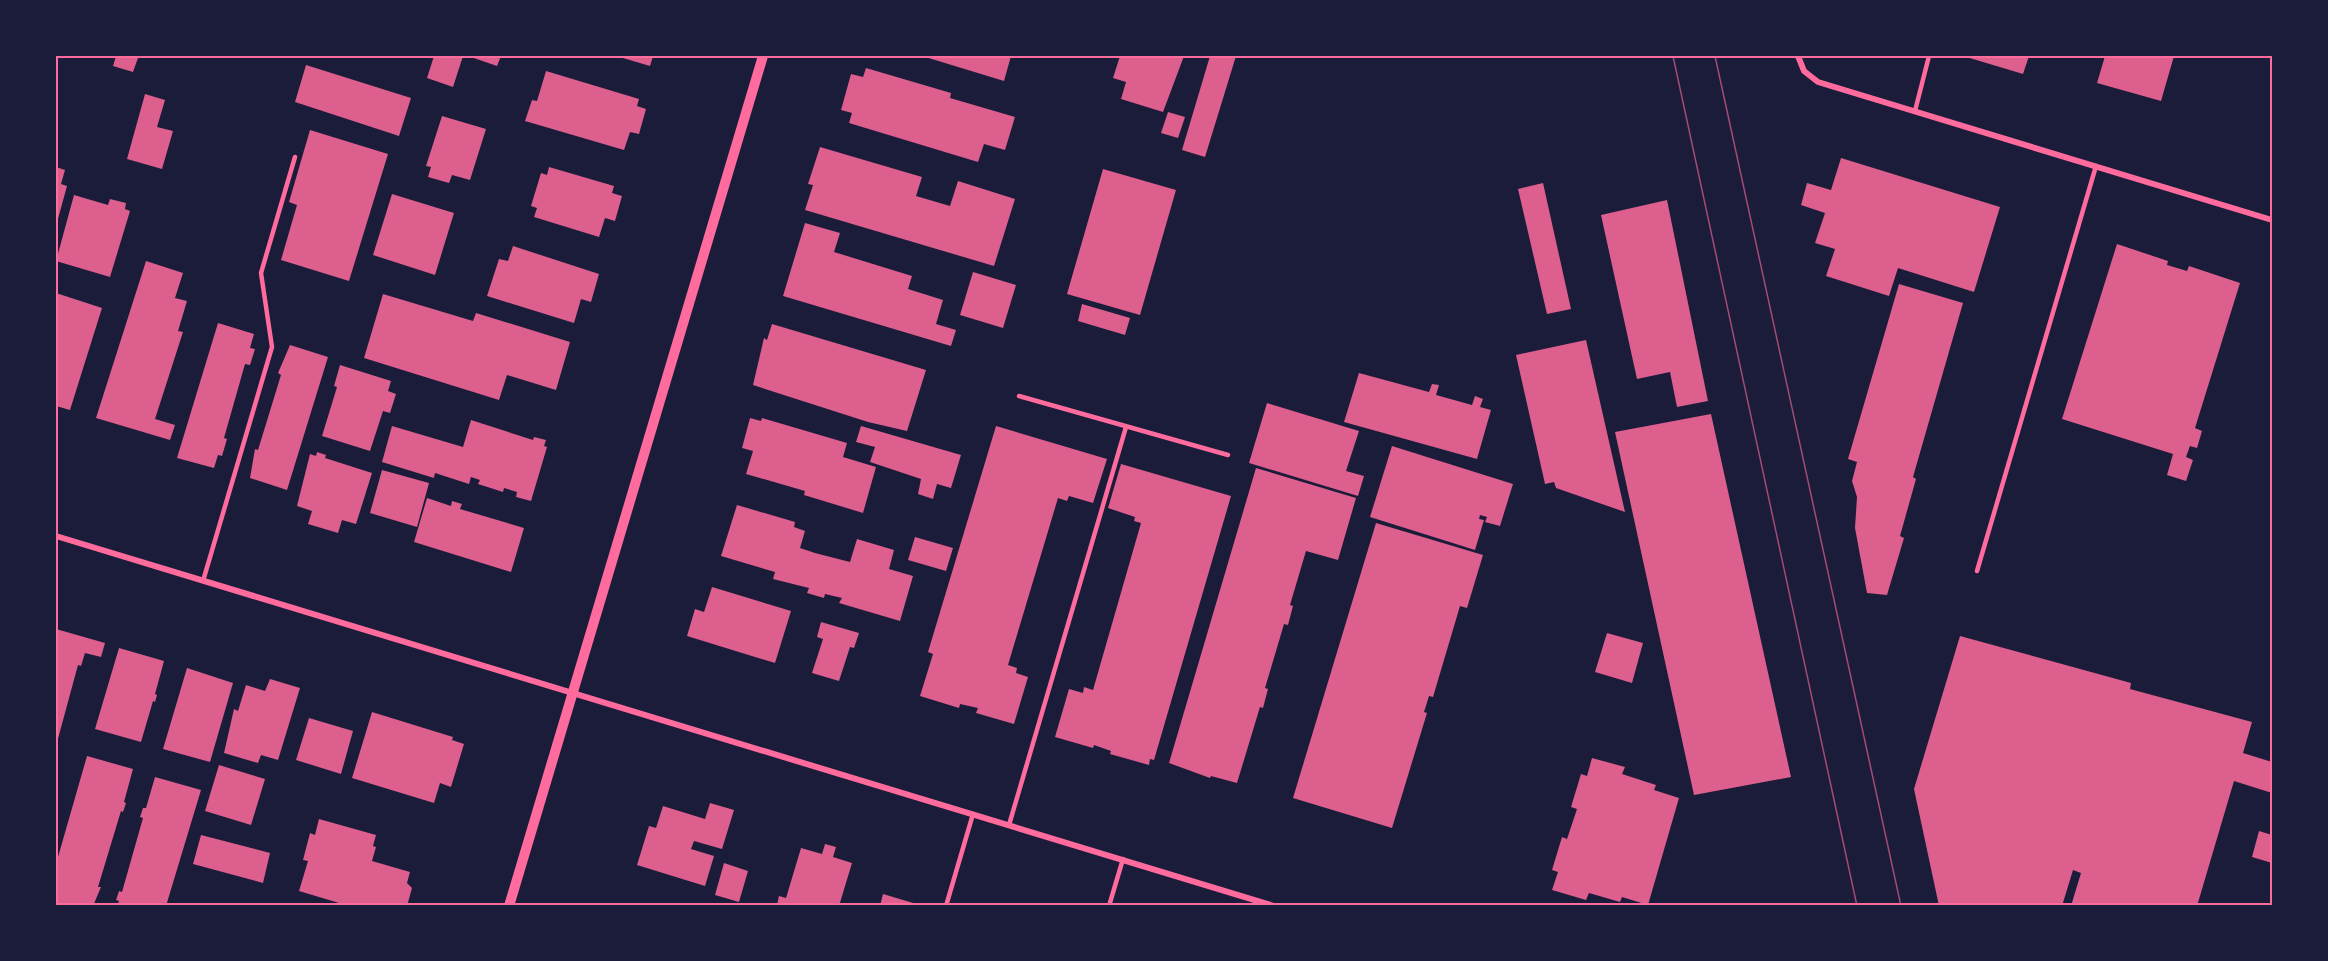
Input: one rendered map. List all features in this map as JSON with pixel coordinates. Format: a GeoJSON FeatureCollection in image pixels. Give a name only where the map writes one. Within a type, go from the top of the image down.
{"type":"FeatureCollection","features":[{"type":"Feature","properties":{"kind":"street"},"geometry":{"type":"LineString","coordinates":[[509,906],[764,56]]}},
{"type":"Feature","properties":{"kind":"street"},"geometry":{"type":"LineString","coordinates":[[1798,56],[1804,71],[1818,82],[2272,220]]}},
{"type":"Feature","properties":{"kind":"street"},"geometry":{"type":"LineString","coordinates":[[56,536],[1274,906]]}},
{"type":"Feature","properties":{"kind":"lane"},"geometry":{"type":"LineString","coordinates":[[1915,111],[1929,56]]}},
{"type":"Feature","properties":{"kind":"lane"},"geometry":{"type":"LineString","coordinates":[[203,581],[272,347],[261,273],[294,157]]}},
{"type":"Feature","properties":{"kind":"lane"},"geometry":{"type":"LineString","coordinates":[[1977,571],[2096,166]]}},
{"type":"Feature","properties":{"kind":"lane"},"geometry":{"type":"LineString","coordinates":[[1019,396],[1228,455]]}},
{"type":"Feature","properties":{"kind":"lane"},"geometry":{"type":"LineString","coordinates":[[1009,825],[1126,427]]}},
{"type":"Feature","properties":{"kind":"lane"},"geometry":{"type":"LineString","coordinates":[[946,906],[974,814]]}},
{"type":"Feature","properties":{"kind":"lane"},"geometry":{"type":"LineString","coordinates":[[1109,906],[1123,859]]}},
{"type":"Feature","properties":{"kind":"building"},"geometry":{"type":"Polygon","coordinates":[[[116,56],[138,58],[133,72],[113,66],[116,56]]]}},
{"type":"Feature","properties":{"kind":"building"},"geometry":{"type":"Polygon","coordinates":[[[434,56],[463,56],[453,87],[427,78],[434,56]]]}},
{"type":"Feature","properties":{"kind":"building"},"geometry":{"type":"Polygon","coordinates":[[[468,56],[501,56],[497,66],[468,56]]]}},
{"type":"Feature","properties":{"kind":"building"},"geometry":{"type":"Polygon","coordinates":[[[616,56],[653,56],[650,66],[616,56]]]}},
{"type":"Feature","properties":{"kind":"building"},"geometry":{"type":"Polygon","coordinates":[[[922,56],[1011,56],[1004,81],[922,56]]]}},
{"type":"Feature","properties":{"kind":"building"},"geometry":{"type":"Polygon","coordinates":[[[1120,56],[1184,56],[1163,112],[1121,99],[1126,82],[1113,78],[1120,56]]]}},
{"type":"Feature","properties":{"kind":"building"},"geometry":{"type":"Polygon","coordinates":[[[1210,56],[1236,56],[1205,157],[1182,150],[1210,56]]]}},
{"type":"Feature","properties":{"kind":"building"},"geometry":{"type":"Polygon","coordinates":[[[1963,56],[2029,56],[2023,74],[1963,56]]]}},
{"type":"Feature","properties":{"kind":"building"},"geometry":{"type":"Polygon","coordinates":[[[2105,56],[2174,56],[2161,101],[2097,83],[2105,56]]]}},
{"type":"Feature","properties":{"kind":"building"},"geometry":{"type":"Polygon","coordinates":[[[306,65],[411,98],[399,136],[295,102],[306,65]]]}},
{"type":"Feature","properties":{"kind":"building"},"geometry":{"type":"Polygon","coordinates":[[[866,68],[951,93],[950,98],[1015,117],[1005,150],[984,144],[978,162],[849,123],[852,113],[841,110],[851,74],[863,77],[866,68]]]}},
{"type":"Feature","properties":{"kind":"building"},"geometry":{"type":"Polygon","coordinates":[[[546,71],[639,99],[637,106],[646,109],[639,134],[630,132],[624,150],[525,121],[532,100],[537,101],[546,71]]]}},
{"type":"Feature","properties":{"kind":"building"},"geometry":{"type":"Polygon","coordinates":[[[145,94],[165,100],[157,127],[173,131],[162,169],[127,159],[145,94]]]}},
{"type":"Feature","properties":{"kind":"building"},"geometry":{"type":"Polygon","coordinates":[[[1168,112],[1185,117],[1178,138],[1161,133],[1168,112]]]}},
{"type":"Feature","properties":{"kind":"building"},"geometry":{"type":"Polygon","coordinates":[[[442,116],[486,129],[470,180],[452,175],[449,183],[428,177],[431,167],[426,166],[442,116]]]}},
{"type":"Feature","properties":{"kind":"building"},"geometry":{"type":"Polygon","coordinates":[[[310,130],[388,154],[349,281],[281,260],[297,205],[289,202],[310,130]]]}},
{"type":"Feature","properties":{"kind":"building"},"geometry":{"type":"Polygon","coordinates":[[[820,147],[922,177],[916,196],[950,206],[958,181],[1015,199],[994,266],[805,210],[813,185],[808,184],[820,147]]]}},
{"type":"Feature","properties":{"kind":"building"},"geometry":{"type":"Polygon","coordinates":[[[1841,158],[2000,207],[1974,292],[1898,268],[1889,296],[1826,276],[1835,249],[1815,243],[1825,213],[1801,205],[1807,183],[1831,190],[1841,158]]]}},
{"type":"Feature","properties":{"kind":"building"},"geometry":{"type":"Polygon","coordinates":[[[56,167],[65,170],[61,184],[67,186],[56,226],[56,167]]]}},
{"type":"Feature","properties":{"kind":"building"},"geometry":{"type":"Polygon","coordinates":[[[549,167],[614,186],[612,193],[622,196],[615,221],[605,218],[599,237],[534,217],[537,208],[531,206],[541,173],[547,175],[549,167]]]}},
{"type":"Feature","properties":{"kind":"building"},"geometry":{"type":"Polygon","coordinates":[[[1103,169],[1176,190],[1140,315],[1067,294],[1103,169]]]}},
{"type":"Feature","properties":{"kind":"building"},"geometry":{"type":"Polygon","coordinates":[[[1543,183],[1571,309],[1547,314],[1518,189],[1543,183]]]}},
{"type":"Feature","properties":{"kind":"building"},"geometry":{"type":"Polygon","coordinates":[[[392,194],[454,213],[435,275],[373,255],[392,194]]]}},
{"type":"Feature","properties":{"kind":"building"},"geometry":{"type":"Polygon","coordinates":[[[74,195],[108,205],[110,199],[126,203],[125,209],[130,211],[110,277],[56,261],[74,195]]]}},
{"type":"Feature","properties":{"kind":"building"},"geometry":{"type":"Polygon","coordinates":[[[1667,200],[1708,401],[1677,407],[1670,372],[1637,379],[1601,215],[1667,200]]]}},
{"type":"Feature","properties":{"kind":"building"},"geometry":{"type":"Polygon","coordinates":[[[805,223],[840,233],[834,252],[912,276],[908,289],[943,300],[936,324],[956,330],[951,346],[783,296],[805,223]]]}},
{"type":"Feature","properties":{"kind":"building"},"geometry":{"type":"Polygon","coordinates":[[[2117,244],[2168,261],[2167,265],[2187,271],[2189,266],[2240,283],[2195,428],[2202,431],[2197,448],[2190,446],[2186,457],[2193,460],[2186,481],[2167,475],[2173,454],[2062,419],[2117,244]]]}},
{"type":"Feature","properties":{"kind":"building"},"geometry":{"type":"Polygon","coordinates":[[[513,246],[599,274],[591,302],[581,299],[574,323],[487,296],[499,259],[508,261],[513,246]]]}},
{"type":"Feature","properties":{"kind":"building"},"geometry":{"type":"Polygon","coordinates":[[[146,261],[183,273],[175,298],[187,301],[178,331],[183,332],[155,419],[175,425],[170,440],[96,418],[146,261]]]}},
{"type":"Feature","properties":{"kind":"building"},"geometry":{"type":"Polygon","coordinates":[[[973,272],[1016,285],[1003,328],[960,315],[973,272]]]}},
{"type":"Feature","properties":{"kind":"building"},"geometry":{"type":"Polygon","coordinates":[[[1899,284],[1963,303],[1913,477],[1916,479],[1900,536],[1904,538],[1887,595],[1867,593],[1855,528],[1857,497],[1852,481],[1857,462],[1848,459],[1899,284]]]}},
{"type":"Feature","properties":{"kind":"building"},"geometry":{"type":"Polygon","coordinates":[[[56,293],[102,308],[70,410],[56,406],[56,293]]]}},
{"type":"Feature","properties":{"kind":"building"},"geometry":{"type":"Polygon","coordinates":[[[383,294],[473,321],[476,313],[570,342],[556,390],[507,375],[499,400],[364,358],[383,294]]]}},
{"type":"Feature","properties":{"kind":"building"},"geometry":{"type":"Polygon","coordinates":[[[1082,304],[1130,318],[1125,335],[1078,321],[1082,304]]]}},
{"type":"Feature","properties":{"kind":"building"},"geometry":{"type":"Polygon","coordinates":[[[218,323],[254,334],[250,348],[255,349],[250,365],[245,364],[224,438],[227,439],[222,456],[218,455],[214,468],[177,458],[218,323]]]}},
{"type":"Feature","properties":{"kind":"building"},"geometry":{"type":"Polygon","coordinates":[[[772,324],[926,370],[907,431],[868,422],[753,385],[764,338],[767,340],[772,324]]]}},
{"type":"Feature","properties":{"kind":"building"},"geometry":{"type":"Polygon","coordinates":[[[1586,340],[1625,512],[1556,488],[1554,482],[1545,484],[1516,355],[1586,340]]]}},
{"type":"Feature","properties":{"kind":"building"},"geometry":{"type":"Polygon","coordinates":[[[290,345],[328,357],[287,490],[250,478],[255,449],[258,450],[281,375],[278,373],[290,345]]]}},
{"type":"Feature","properties":{"kind":"building"},"geometry":{"type":"Polygon","coordinates":[[[340,365],[391,381],[388,391],[396,394],[390,413],[383,411],[370,451],[322,436],[337,387],[334,386],[340,365]]]}},
{"type":"Feature","properties":{"kind":"building"},"geometry":{"type":"Polygon","coordinates":[[[1359,373],[1429,392],[1432,384],[1439,385],[1436,395],[1472,405],[1475,396],[1483,399],[1480,407],[1491,410],[1477,459],[1344,422],[1359,373]]]}},
{"type":"Feature","properties":{"kind":"building"},"geometry":{"type":"Polygon","coordinates":[[[1267,403],[1359,431],[1346,471],[1364,476],[1358,496],[1249,463],[1267,403]]]}},
{"type":"Feature","properties":{"kind":"building"},"geometry":{"type":"Polygon","coordinates":[[[1711,414],[1791,777],[1694,795],[1615,432],[1711,414]]]}},
{"type":"Feature","properties":{"kind":"building"},"geometry":{"type":"Polygon","coordinates":[[[750,418],[761,421],[762,418],[847,443],[843,457],[876,467],[863,513],[804,495],[805,491],[746,474],[753,451],[742,448],[750,418]]]}},
{"type":"Feature","properties":{"kind":"building"},"geometry":{"type":"Polygon","coordinates":[[[471,420],[533,440],[534,437],[546,440],[544,446],[547,447],[531,501],[516,497],[517,492],[504,488],[503,492],[478,484],[480,480],[471,477],[469,484],[435,473],[434,478],[382,462],[392,426],[463,447],[471,420]]]}},
{"type":"Feature","properties":{"kind":"building"},"geometry":{"type":"Polygon","coordinates":[[[861,426],[961,455],[951,488],[937,484],[933,499],[918,494],[921,479],[870,462],[875,447],[856,442],[861,426]]]}},
{"type":"Feature","properties":{"kind":"building"},"geometry":{"type":"Polygon","coordinates":[[[996,426],[1107,459],[1093,503],[1069,496],[1067,501],[1058,498],[1008,665],[1017,668],[1016,673],[1028,677],[1014,724],[976,713],[978,708],[960,704],[959,708],[920,696],[933,654],[928,652],[996,426]]]}},
{"type":"Feature","properties":{"kind":"building"},"geometry":{"type":"Polygon","coordinates":[[[1392,446],[1513,484],[1500,526],[1485,522],[1487,517],[1480,515],[1479,519],[1484,520],[1475,550],[1370,517],[1392,446]]]}},
{"type":"Feature","properties":{"kind":"building"},"geometry":{"type":"Polygon","coordinates":[[[317,452],[326,455],[325,458],[372,473],[356,524],[342,520],[338,533],[308,524],[312,511],[297,506],[310,454],[316,456],[317,452]]]}},
{"type":"Feature","properties":{"kind":"building"},"geometry":{"type":"Polygon","coordinates":[[[1121,464],[1231,496],[1154,760],[1150,759],[1149,765],[1110,754],[1111,751],[1094,745],[1093,748],[1055,737],[1069,689],[1083,693],[1084,687],[1093,690],[1141,523],[1134,521],[1135,517],[1108,508],[1121,464]]]}},
{"type":"Feature","properties":{"kind":"building"},"geometry":{"type":"Polygon","coordinates":[[[1256,468],[1356,498],[1338,560],[1306,551],[1290,605],[1293,606],[1288,625],[1284,624],[1265,688],[1268,689],[1263,708],[1260,707],[1237,783],[1211,776],[1210,778],[1169,763],[1256,468]]]}},
{"type":"Feature","properties":{"kind":"building"},"geometry":{"type":"Polygon","coordinates":[[[382,470],[429,483],[417,527],[370,513],[382,470]]]}},
{"type":"Feature","properties":{"kind":"building"},"geometry":{"type":"Polygon","coordinates":[[[427,498],[451,506],[452,501],[462,504],[460,509],[524,528],[511,572],[414,542],[427,498]]]}},
{"type":"Feature","properties":{"kind":"building"},"geometry":{"type":"Polygon","coordinates":[[[737,505],[795,522],[794,527],[805,531],[800,548],[815,553],[850,562],[857,539],[894,550],[889,569],[913,576],[900,621],[839,603],[842,598],[825,594],[824,598],[807,593],[809,588],[773,579],[775,572],[721,556],[737,505]]]}},
{"type":"Feature","properties":{"kind":"building"},"geometry":{"type":"Polygon","coordinates":[[[1376,523],[1483,555],[1467,608],[1460,606],[1433,697],[1429,696],[1424,712],[1427,713],[1392,828],[1293,798],[1376,523]]]}},
{"type":"Feature","properties":{"kind":"building"},"geometry":{"type":"Polygon","coordinates":[[[915,537],[953,548],[946,571],[908,560],[915,537]]]}},
{"type":"Feature","properties":{"kind":"building"},"geometry":{"type":"Polygon","coordinates":[[[712,587],[791,611],[775,663],[687,636],[695,609],[704,612],[712,587]]]}},
{"type":"Feature","properties":{"kind":"building"},"geometry":{"type":"Polygon","coordinates":[[[821,622],[859,633],[854,648],[850,647],[839,681],[812,673],[823,639],[817,637],[821,622]]]}},
{"type":"Feature","properties":{"kind":"building"},"geometry":{"type":"Polygon","coordinates":[[[56,629],[105,643],[101,657],[85,653],[81,666],[78,665],[56,746],[56,629]]]}},
{"type":"Feature","properties":{"kind":"building"},"geometry":{"type":"Polygon","coordinates":[[[1607,633],[1643,643],[1632,683],[1595,672],[1607,633]]]}},
{"type":"Feature","properties":{"kind":"building"},"geometry":{"type":"Polygon","coordinates":[[[1960,636],[2131,683],[2130,689],[2252,722],[2243,753],[2272,762],[2272,793],[2234,781],[2197,906],[2071,906],[2081,873],[2073,870],[2062,906],[1939,906],[1914,789],[1960,636]]]}},
{"type":"Feature","properties":{"kind":"building"},"geometry":{"type":"Polygon","coordinates":[[[119,648],[164,661],[155,694],[157,695],[155,702],[153,701],[141,742],[95,729],[119,648]]]}},
{"type":"Feature","properties":{"kind":"building"},"geometry":{"type":"Polygon","coordinates":[[[187,668],[233,683],[210,762],[163,749],[187,668]]]}},
{"type":"Feature","properties":{"kind":"building"},"geometry":{"type":"Polygon","coordinates":[[[270,679],[300,688],[278,760],[261,755],[258,763],[224,753],[234,709],[238,711],[246,685],[265,691],[270,679]]]}},
{"type":"Feature","properties":{"kind":"building"},"geometry":{"type":"Polygon","coordinates":[[[372,712],[453,737],[452,740],[464,744],[451,787],[440,783],[434,803],[352,778],[372,712]]]}},
{"type":"Feature","properties":{"kind":"building"},"geometry":{"type":"Polygon","coordinates":[[[309,718],[353,731],[341,774],[296,760],[309,718]]]}},
{"type":"Feature","properties":{"kind":"building"},"geometry":{"type":"Polygon","coordinates":[[[87,756],[133,769],[124,802],[126,803],[123,812],[121,811],[98,887],[101,887],[93,906],[56,906],[56,864],[87,756]]]}},
{"type":"Feature","properties":{"kind":"building"},"geometry":{"type":"Polygon","coordinates":[[[1592,758],[1625,767],[1622,774],[1656,785],[1654,790],[1679,798],[1648,905],[1622,897],[1620,902],[1589,893],[1586,900],[1552,890],[1558,872],[1552,870],[1562,837],[1567,839],[1577,809],[1571,807],[1581,774],[1587,776],[1592,758]]]}},
{"type":"Feature","properties":{"kind":"building"},"geometry":{"type":"Polygon","coordinates":[[[219,765],[265,779],[251,825],[205,811],[219,765]]]}},
{"type":"Feature","properties":{"kind":"building"},"geometry":{"type":"Polygon","coordinates":[[[155,777],[201,790],[166,906],[117,906],[119,901],[116,900],[119,891],[122,892],[143,818],[140,817],[143,808],[146,808],[155,777]]]}},
{"type":"Feature","properties":{"kind":"building"},"geometry":{"type":"Polygon","coordinates":[[[710,803],[734,810],[722,849],[694,841],[691,849],[714,856],[705,886],[637,865],[649,826],[656,828],[663,806],[705,819],[710,803]]]}},
{"type":"Feature","properties":{"kind":"building"},"geometry":{"type":"Polygon","coordinates":[[[319,819],[376,835],[373,846],[376,847],[372,861],[410,872],[407,883],[412,888],[407,906],[349,906],[299,891],[308,861],[303,860],[310,833],[315,835],[319,819]]]}},
{"type":"Feature","properties":{"kind":"building"},"geometry":{"type":"Polygon","coordinates":[[[2259,831],[2272,835],[2272,863],[2252,857],[2259,831]]]}},
{"type":"Feature","properties":{"kind":"building"},"geometry":{"type":"Polygon","coordinates":[[[201,835],[270,853],[263,883],[193,864],[201,835]]]}},
{"type":"Feature","properties":{"kind":"building"},"geometry":{"type":"Polygon","coordinates":[[[825,844],[836,847],[833,857],[852,863],[839,906],[777,905],[779,896],[786,898],[801,848],[822,854],[825,844]]]}},
{"type":"Feature","properties":{"kind":"building"},"geometry":{"type":"Polygon","coordinates":[[[724,863],[748,871],[739,902],[715,895],[724,863]]]}},
{"type":"Feature","properties":{"kind":"building"},"geometry":{"type":"Polygon","coordinates":[[[883,894],[920,905],[920,906],[880,906],[883,894]]]}},
{"type":"Feature","properties":{"kind":"tram line"},"geometry":{"type":"LineString","coordinates":[[1673,56],[1857,906]]}},
{"type":"Feature","properties":{"kind":"tram line"},"geometry":{"type":"LineString","coordinates":[[1715,56],[1901,906]]}}]}
